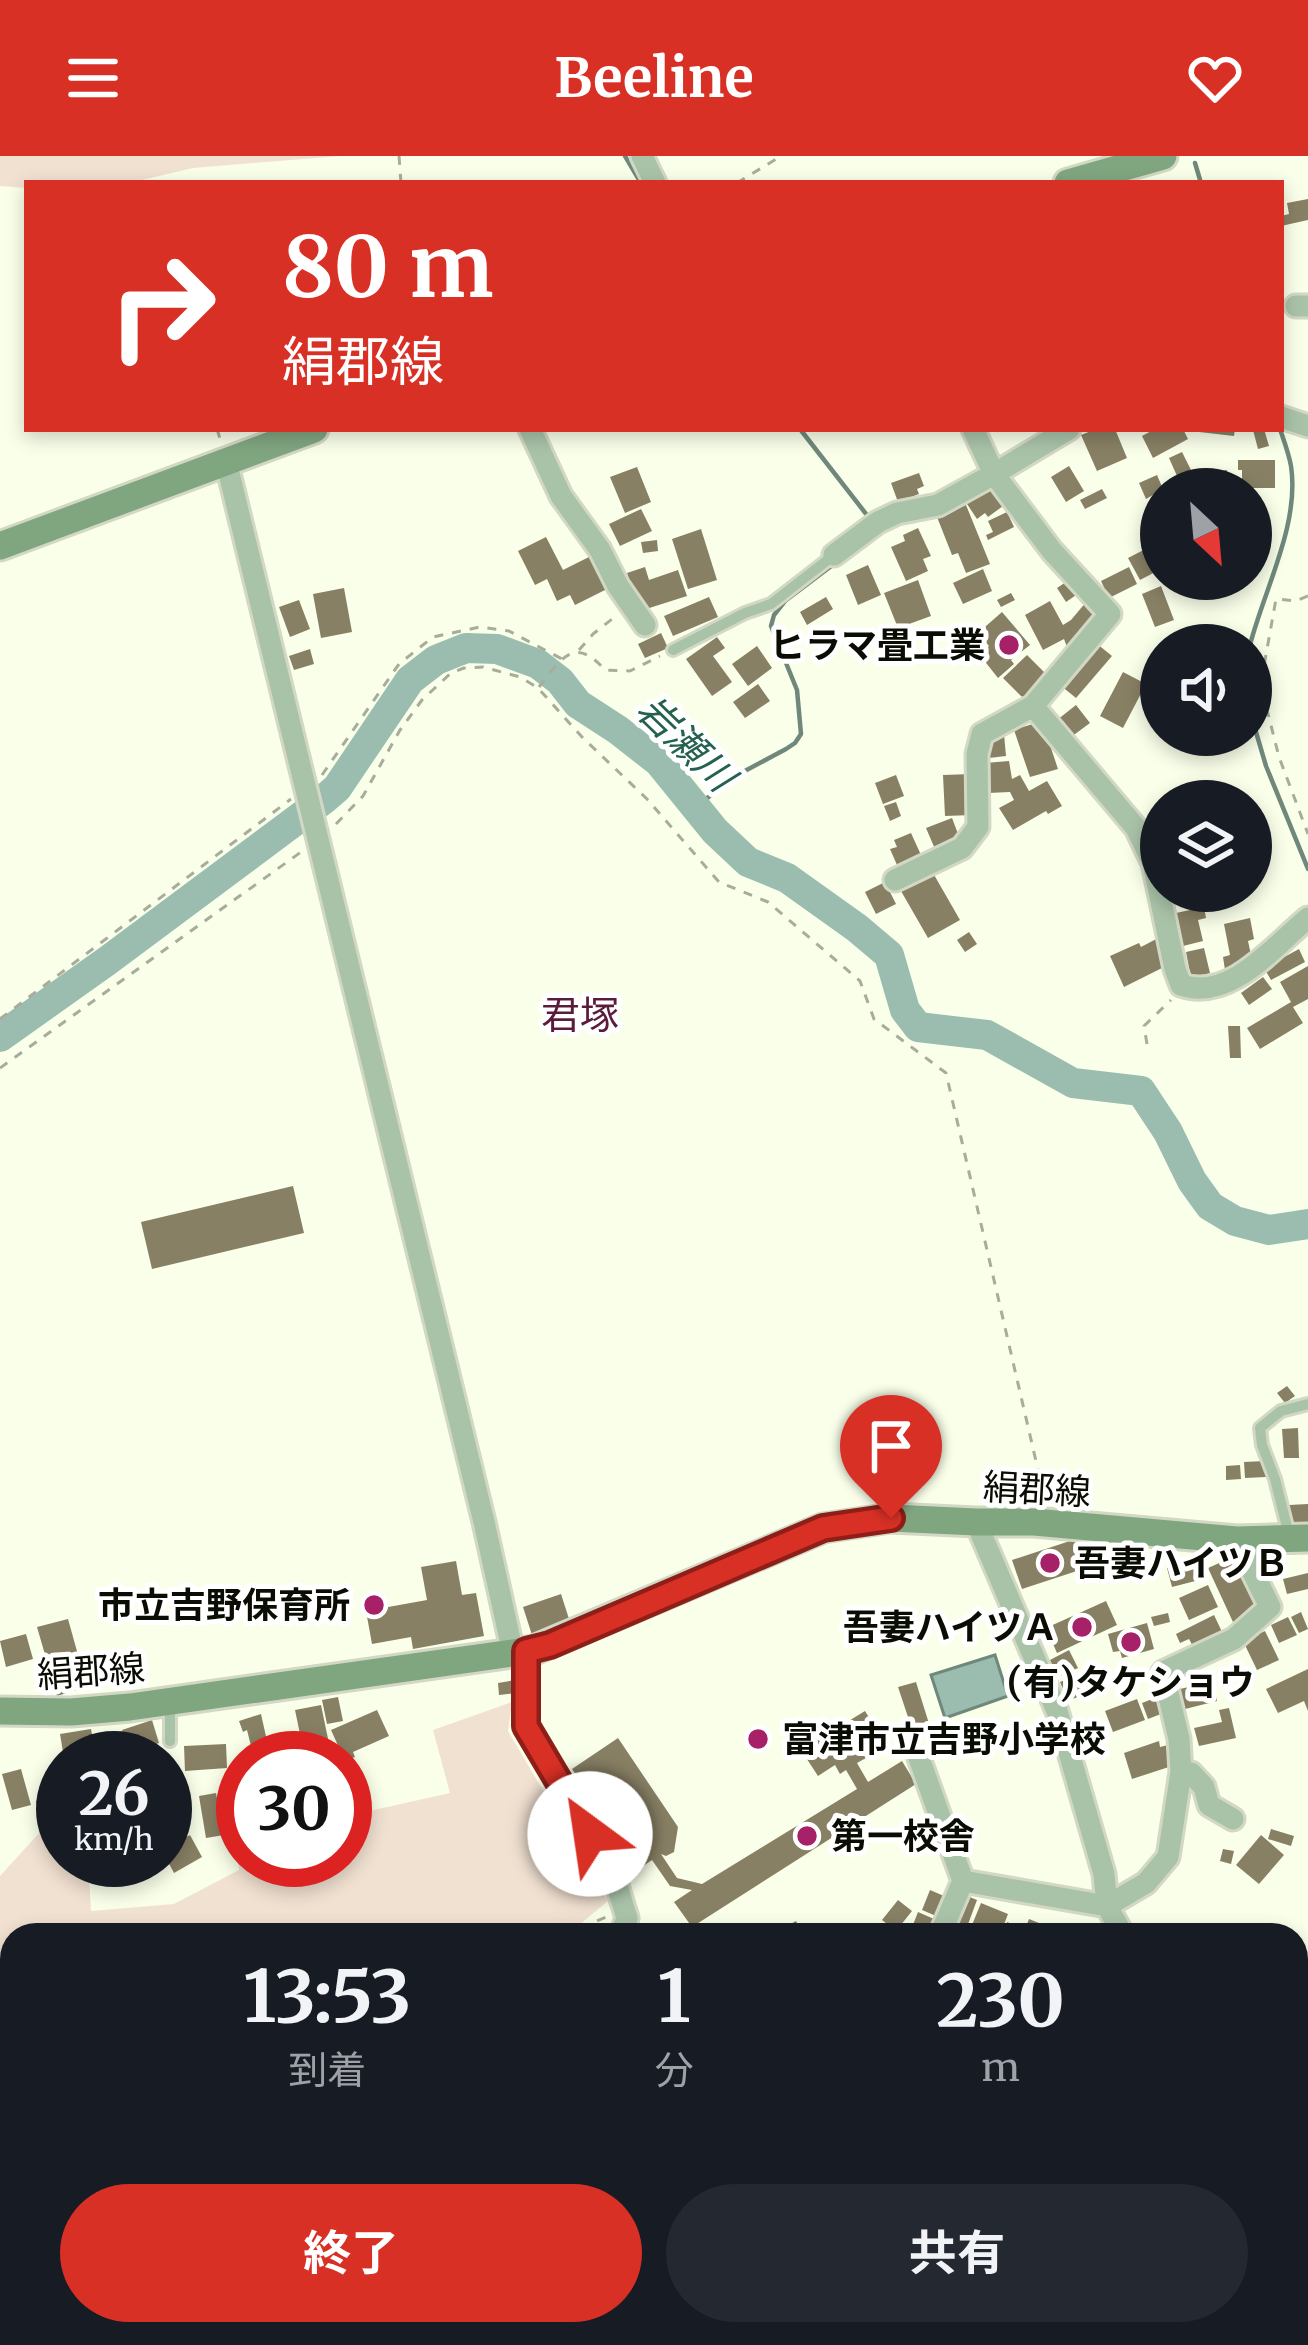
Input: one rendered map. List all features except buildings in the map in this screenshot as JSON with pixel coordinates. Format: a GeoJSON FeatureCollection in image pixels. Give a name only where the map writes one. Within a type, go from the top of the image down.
{"type":"FeatureCollection","features":[{"type":"Feature","properties":{"kind":"main road"},"geometry":{"type":"LineString","coordinates":[[1079,180],[1163,156]]}},
{"type":"Feature","properties":{"kind":"main road"},"geometry":{"type":"LineString","coordinates":[[0,546],[306,432]]}},
{"type":"Feature","properties":{"kind":"main road","name":"絹郡線"},"geometry":{"type":"LineString","coordinates":[[0,1712],[71,1712],[170,1701],[519,1652],[550,1645],[823,1528],[891,1518],[1051,1523],[1237,1540],[1299,1538]]}},
{"type":"Feature","properties":{"kind":"street"},"geometry":{"type":"LineString","coordinates":[[531,432],[561,496],[645,625]]}},
{"type":"Feature","properties":{"kind":"street"},"geometry":{"type":"LineString","coordinates":[[895,880],[962,848],[978,827],[977,754],[982,734],[1034,706],[1110,614],[1052,551],[994,474],[974,432]]}},
{"type":"Feature","properties":{"kind":"street"},"geometry":{"type":"LineString","coordinates":[[834,555],[872,526],[897,513],[938,505],[1064,432]]}},
{"type":"Feature","properties":{"kind":"street"},"geometry":{"type":"LineString","coordinates":[[226,461],[519,1652],[526,1726],[612,1870],[625,1923]]}},
{"type":"Feature","properties":{"kind":"street"},"geometry":{"type":"LineString","coordinates":[[1034,706],[1136,828],[1153,863],[1181,985],[1197,990],[1224,984],[1252,967],[1308,918]]}},
{"type":"Feature","properties":{"kind":"street"},"geometry":{"type":"LineString","coordinates":[[976,1522],[1057,1712],[1104,1874],[1107,1906],[1117,1923]]}},
{"type":"Feature","properties":{"kind":"street"},"geometry":{"type":"LineString","coordinates":[[963,1881],[1107,1906],[1146,1883],[1168,1857],[1181,1772],[1179,1739],[1162,1672],[1234,1639],[1270,1607],[1237,1540]]}},
{"type":"Feature","properties":{"kind":"street"},"geometry":{"type":"LineString","coordinates":[[919,1759],[963,1881],[945,1923]]}},
{"type":"Feature","properties":{"kind":"street"},"geometry":{"type":"LineString","coordinates":[[1181,1772],[1191,1773],[1204,1787],[1209,1804],[1233,1819]]}},
{"type":"Feature","properties":{"kind":"lane"},"geometry":{"type":"LineString","coordinates":[[673,650],[771,604],[834,555]]}},
{"type":"Feature","properties":{"kind":"lane"},"geometry":{"type":"LineString","coordinates":[[1299,1538],[1262,1444],[1260,1427],[1281,1411],[1308,1404]]}},
{"type":"Feature","properties":{"kind":"lane"},"geometry":{"type":"LineString","coordinates":[[170,1701],[170,1731]]}},
{"type":"Feature","properties":{"kind":"path"},"geometry":{"type":"LineString","coordinates":[[742,180],[781,156]]}},
{"type":"Feature","properties":{"kind":"path"},"geometry":{"type":"LineString","coordinates":[[1308,596],[1295,601],[1276,599],[1262,677],[1279,757],[1308,834]]}},
{"type":"Feature","properties":{"kind":"path"},"geometry":{"type":"LineString","coordinates":[[578,652],[631,604]]}},
{"type":"Feature","properties":{"kind":"path"},"geometry":{"type":"LineString","coordinates":[[0,1019],[308,791],[327,772],[399,664],[433,637],[480,627],[508,631],[560,661]]}},
{"type":"Feature","properties":{"kind":"path"},"geometry":{"type":"LineString","coordinates":[[538,688],[568,654],[594,658],[605,670],[630,670],[673,650]]}},
{"type":"Feature","properties":{"kind":"path"},"geometry":{"type":"LineString","coordinates":[[0,1068],[363,796],[400,730],[422,700],[451,673],[483,668],[520,677],[538,688],[646,799],[719,882],[768,902],[860,982],[874,1019],[946,1073],[1051,1523]]}},
{"type":"Feature","properties":{"kind":"path"},"geometry":{"type":"LineString","coordinates":[[1147,1044],[1144,1026],[1185,986]]}},
{"type":"Feature","properties":{"kind":"path"},"geometry":{"type":"LineString","coordinates":[[592,1923],[624,1909]]}},
{"type":"Feature","properties":{"kind":"shaded area"},"geometry":{"type":"Polygon","coordinates":[[[0,156],[339,156],[193,168],[142,180],[24,180],[24,188],[0,186],[0,156]]]}},
{"type":"Feature","properties":{"kind":"shaded area"},"geometry":{"type":"Polygon","coordinates":[[[995,1655],[1008,1696],[945,1718],[931,1675],[995,1655]]]}},
{"type":"Feature","properties":{"kind":"shaded area"},"geometry":{"type":"Polygon","coordinates":[[[512,1702],[508,1731],[608,1901],[581,1923],[0,1923],[0,1876],[36,1836],[36,1887],[90,1887],[91,1911],[174,1904],[216,1882],[216,1887],[372,1887],[372,1810],[450,1793],[433,1730],[512,1702]]]}},
{"type":"Feature","properties":{"kind":"waterway"},"geometry":{"type":"LineString","coordinates":[[625,156],[639,180]]}},
{"type":"Feature","properties":{"kind":"waterway"},"geometry":{"type":"LineString","coordinates":[[1195,163],[1200,180]]}},
{"type":"Feature","properties":{"kind":"waterway"},"geometry":{"type":"LineString","coordinates":[[802,432],[870,519]]}},
{"type":"Feature","properties":{"kind":"waterway"},"geometry":{"type":"LineString","coordinates":[[1257,624],[1290,511],[1291,466],[1281,432]]}},
{"type":"Feature","properties":{"kind":"waterway"},"geometry":{"type":"LineString","coordinates":[[696,808],[728,780],[786,749],[801,734],[797,690],[771,626],[785,601],[834,564]]}},
{"type":"Feature","properties":{"kind":"waterway","name":"岩瀬川"},"geometry":{"type":"LineString","coordinates":[[0,1037],[337,788],[410,680],[436,660],[466,648],[497,649],[538,664],[560,681],[578,704],[659,762],[715,831],[748,862],[787,878],[889,955],[905,1010],[918,1027],[987,1035],[1073,1083],[1141,1091],[1210,1206],[1235,1221],[1269,1230],[1308,1224]]}},
{"type":"Feature","properties":{"kind":"waterway"},"geometry":{"type":"LineString","coordinates":[[1263,756],[1308,869]]}},
{"type":"Feature","properties":{"kind":"place","name":"ヒラマ畳工業"},"geometry":{"type":"Point","coordinates":[1009,645]}},
{"type":"Feature","properties":{"kind":"place","name":"吾妻ハイツＢ"},"geometry":{"type":"Point","coordinates":[1050,1563]}},
{"type":"Feature","properties":{"kind":"place","name":"市立吉野保育所"},"geometry":{"type":"Point","coordinates":[374,1605]}},
{"type":"Feature","properties":{"kind":"place","name":"吾妻ハイツＡ"},"geometry":{"type":"Point","coordinates":[1082,1627]}},
{"type":"Feature","properties":{"kind":"place","name":"(有)タケショウ"},"geometry":{"type":"Point","coordinates":[1131,1642]}},
{"type":"Feature","properties":{"kind":"place","name":"富津市立吉野小学校"},"geometry":{"type":"Point","coordinates":[758,1739]}},
{"type":"Feature","properties":{"kind":"place","name":"第一校舎"},"geometry":{"type":"Point","coordinates":[807,1836]}},
{"type":"Feature","properties":{"kind":"district","name":"君塚"},"geometry":{"type":"Point","coordinates":[580,1015]}},
{"type":"Feature","properties":{"kind":"route"},"geometry":{"type":"LineString","coordinates":[[590,1834],[526,1726],[526,1651],[550,1645],[823,1528],[891,1518]]}}]}
